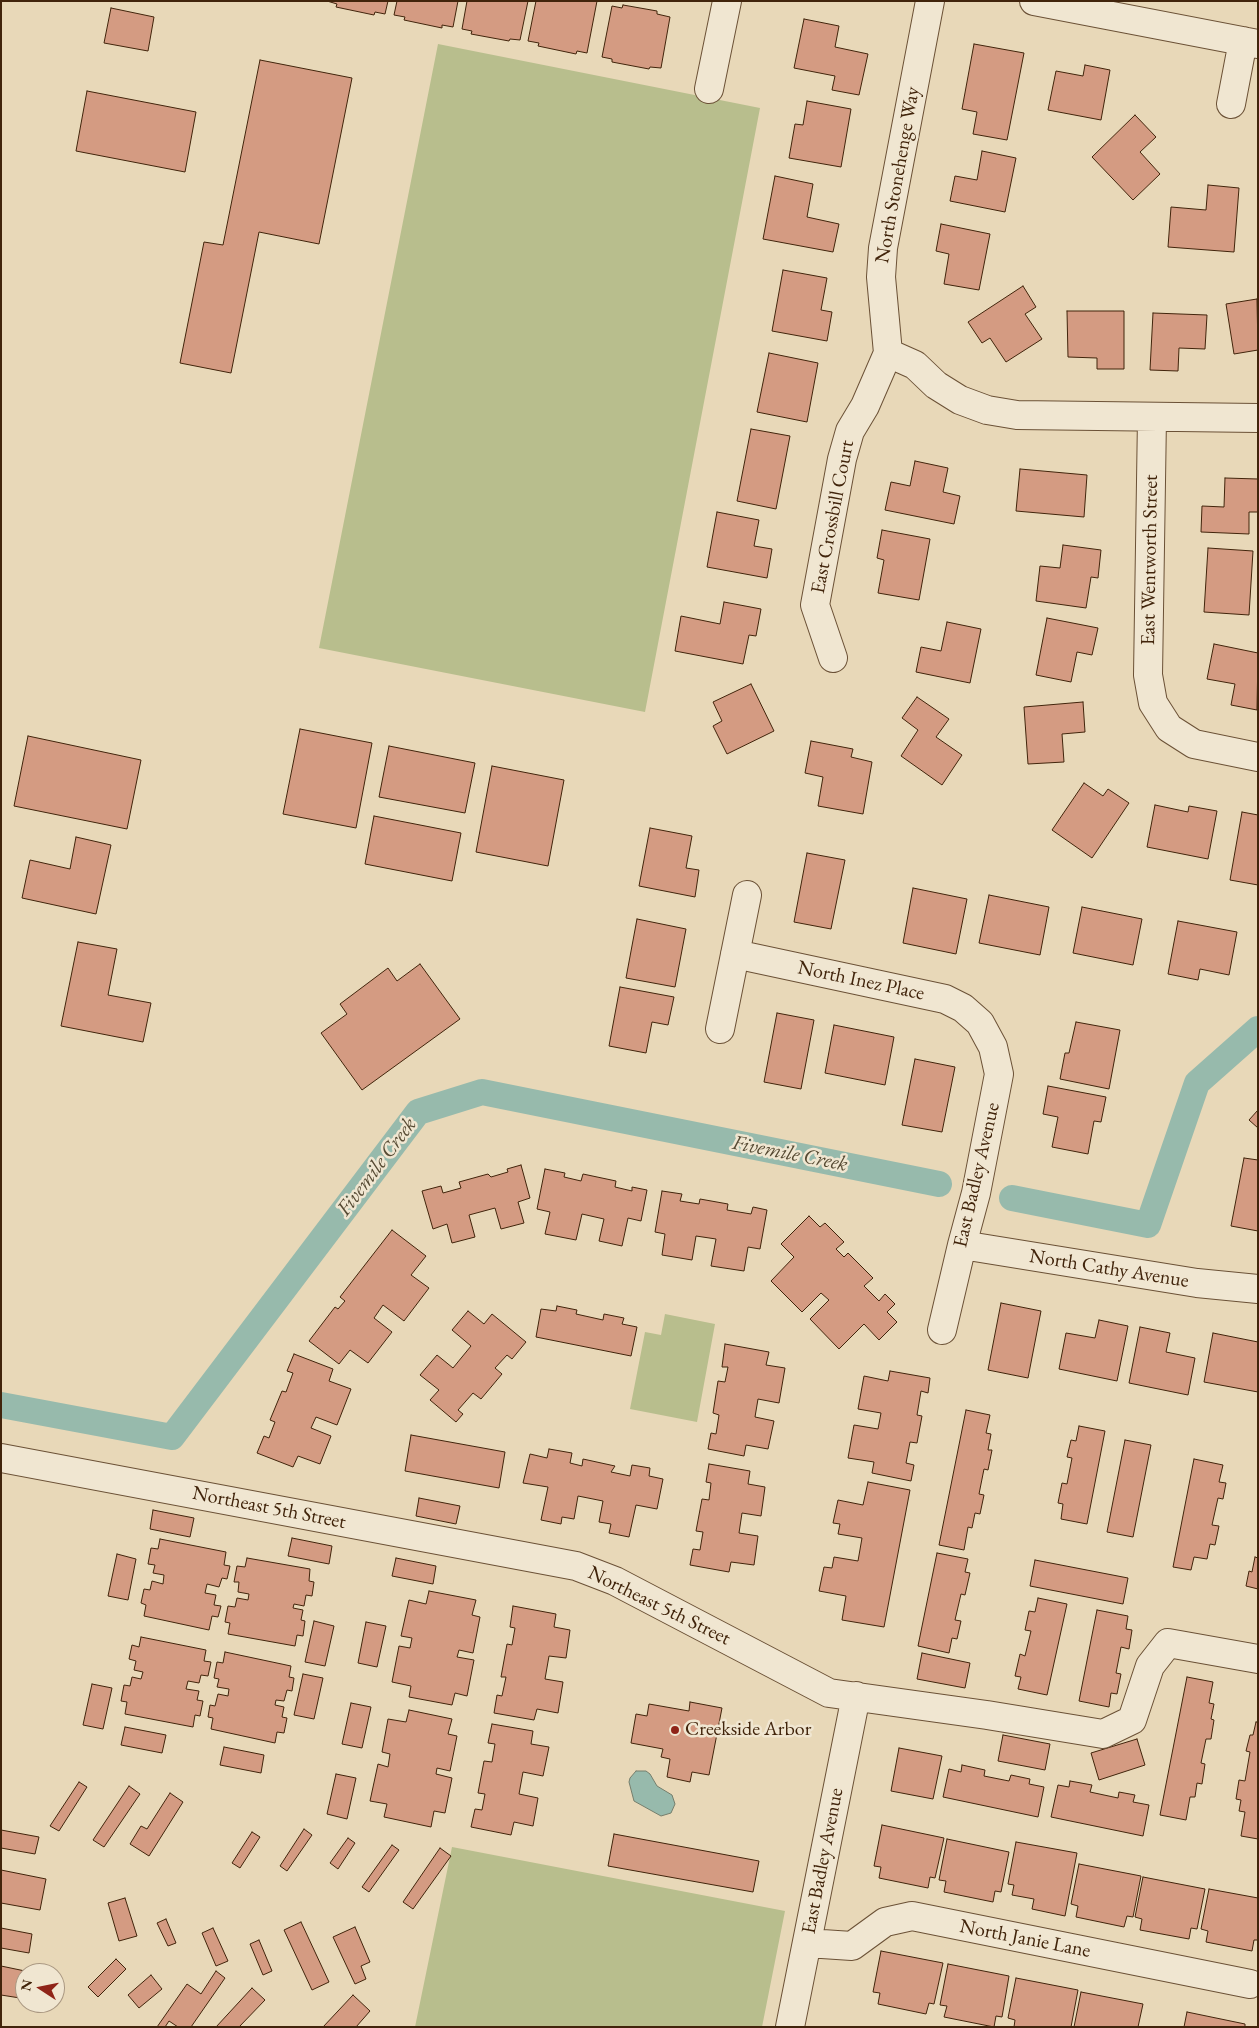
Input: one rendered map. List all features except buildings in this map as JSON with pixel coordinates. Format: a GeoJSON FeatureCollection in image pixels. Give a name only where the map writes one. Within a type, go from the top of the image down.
{"type":"FeatureCollection","features":[{"type":"Feature","properties":{"kind":"street"},"geometry":{"type":"LineString","coordinates":[[708,89],[727,1]]}},
{"type":"Feature","properties":{"kind":"street","name":"North Stonehenge Way"},"geometry":{"type":"LineString","coordinates":[[888,353],[881,277],[882,248],[930,1]]}},
{"type":"Feature","properties":{"kind":"street"},"geometry":{"type":"LineString","coordinates":[[1034,1],[1250,43],[1231,104]]}},
{"type":"Feature","properties":{"kind":"street"},"geometry":{"type":"LineString","coordinates":[[888,353],[915,365],[936,385],[960,400],[987,410],[1017,415],[1258,418]]}},
{"type":"Feature","properties":{"kind":"street","name":"East Crossbill Court"},"geometry":{"type":"LineString","coordinates":[[833,658],[815,605],[842,459],[850,431],[865,406],[888,353]]}},
{"type":"Feature","properties":{"kind":"street","name":"East Wentworth Street"},"geometry":{"type":"LineString","coordinates":[[1152,417],[1148,675],[1153,703],[1169,728],[1194,744],[1258,757]]}},
{"type":"Feature","properties":{"kind":"street"},"geometry":{"type":"LineString","coordinates":[[720,1029],[747,895]]}},
{"type":"Feature","properties":{"kind":"street","name":"North Inez Place"},"geometry":{"type":"LineString","coordinates":[[735,954],[945,999],[963,1008],[980,1023]]}},
{"type":"Feature","properties":{"kind":"street","name":"East Badley Avenue"},"geometry":{"type":"LineString","coordinates":[[942,1330],[976,1193],[999,1074],[993,1047],[980,1023]]}},
{"type":"Feature","properties":{"kind":"street","name":"North Cathy Avenue"},"geometry":{"type":"LineString","coordinates":[[962,1245],[1197,1284],[1258,1289]]}},
{"type":"Feature","properties":{"kind":"street","name":"Northeast 5th Street"},"geometry":{"type":"LineString","coordinates":[[1,1458],[576,1566],[615,1580],[829,1693],[1103,1734],[1132,1720],[1150,1666],[1168,1643],[1258,1659]]}},
{"type":"Feature","properties":{"kind":"street","name":"East Badley Avenue"},"geometry":{"type":"LineString","coordinates":[[790,2027],[856,1696]]}},
{"type":"Feature","properties":{"kind":"street","name":"North Janie Lane"},"geometry":{"type":"LineString","coordinates":[[807,1943],[852,1946],[885,1922],[912,1916],[1250,1984]]}},
{"type":"Feature","properties":{"kind":"green space"},"geometry":{"type":"Polygon","coordinates":[[[438,44],[760,108],[645,712],[319,648],[438,44]]]}},
{"type":"Feature","properties":{"kind":"green space"},"geometry":{"type":"Polygon","coordinates":[[[665,1314],[715,1324],[697,1422],[630,1409],[645,1332],[661,1335],[665,1314]]]}},
{"type":"Feature","properties":{"kind":"green space"},"geometry":{"type":"Polygon","coordinates":[[[452,1847],[785,1911],[762,2027],[415,2027],[452,1847]]]}},
{"type":"Feature","properties":{"kind":"shaded area"},"geometry":{"type":"Polygon","coordinates":[[[636,1771],[646,1771],[657,1786],[672,1795],[675,1804],[671,1813],[661,1816],[634,1801],[629,1782],[636,1771]]]}},
{"type":"Feature","properties":{"kind":"waterway","name":"Fivemile Creek"},"geometry":{"type":"LineString","coordinates":[[1012,1198],[1148,1225],[1197,1083],[1258,1029]]}},
{"type":"Feature","properties":{"kind":"waterway","name":"Fivemile Creek"},"geometry":{"type":"LineString","coordinates":[[1,1405],[172,1437],[418,1112],[482,1092],[939,1184]]}},
{"type":"Feature","properties":{"kind":"place","name":"Creekside Arbor"},"geometry":{"type":"Point","coordinates":[675,1730]}}]}
